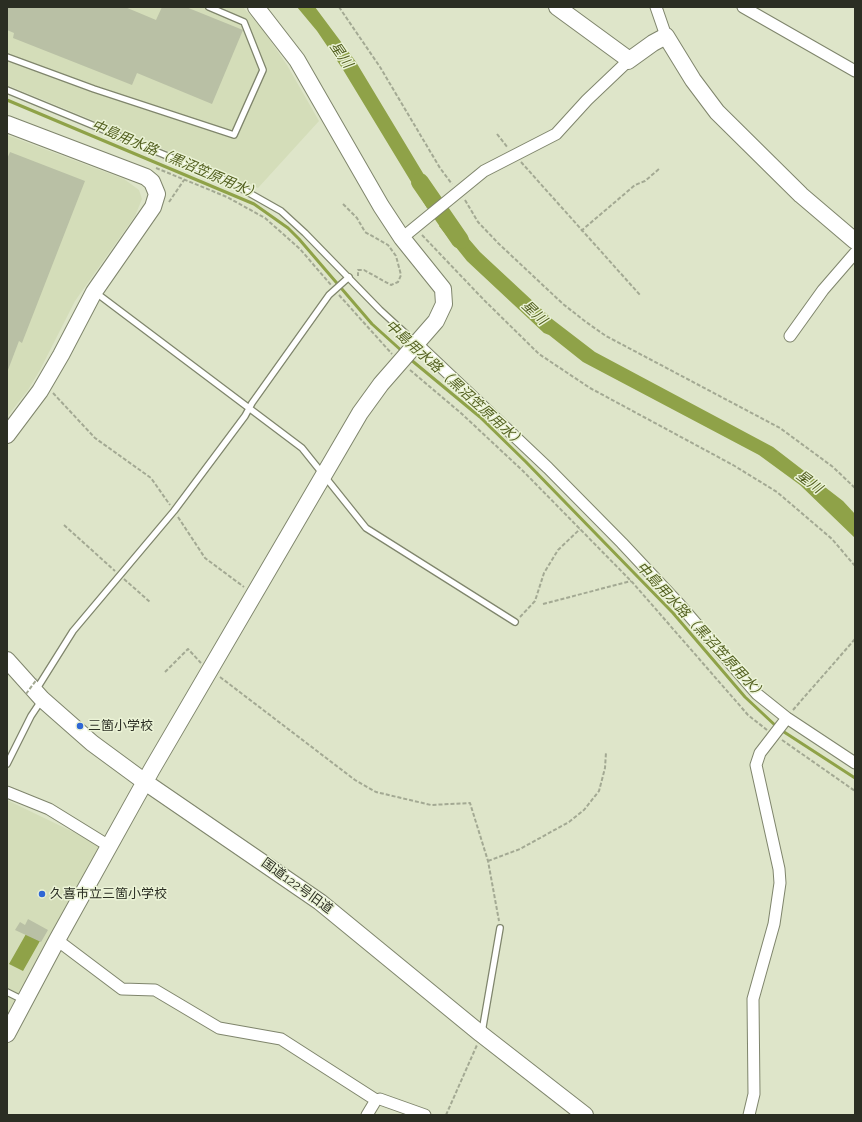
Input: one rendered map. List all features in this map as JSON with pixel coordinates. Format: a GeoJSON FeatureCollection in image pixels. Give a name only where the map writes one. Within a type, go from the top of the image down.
{"type":"FeatureCollection","features":[{"type":"Feature","properties":{"kind":"street"},"geometry":{"type":"LineString","coordinates":[[7,1034],[57,940],[145,782],[360,413],[381,384],[436,321],[442,310],[444,296],[443,290],[402,238],[366,181],[297,60],[256,7]]}},
{"type":"Feature","properties":{"kind":"street"},"geometry":{"type":"LineString","coordinates":[[557,7],[624,56],[628,61]]}},
{"type":"Feature","properties":{"kind":"street"},"geometry":{"type":"LineString","coordinates":[[656,7],[666,36],[693,80],[717,112],[801,195],[855,241]]}},
{"type":"Feature","properties":{"kind":"street"},"geometry":{"type":"LineString","coordinates":[[743,7],[758,11],[770,24],[855,71]]}},
{"type":"Feature","properties":{"kind":"street"},"geometry":{"type":"LineString","coordinates":[[402,238],[419,229],[458,192],[484,171],[556,134],[587,100],[628,61],[653,43],[666,36]]}},
{"type":"Feature","properties":{"kind":"street"},"geometry":{"type":"LineString","coordinates":[[7,124],[141,175],[152,182],[156,188],[156,201],[153,207],[94,292],[45,384],[28,410],[7,435]]}},
{"type":"Feature","properties":{"kind":"street"},"geometry":{"type":"LineString","coordinates":[[790,336],[824,290],[855,253]]}},
{"type":"Feature","properties":{"kind":"street"},"geometry":{"type":"LineString","coordinates":[[406,356],[553,474],[656,579],[747,684],[784,720],[855,763]]}},
{"type":"Feature","properties":{"kind":"street","name":"国道122号旧道"},"geometry":{"type":"LineString","coordinates":[[7,660],[35,691],[92,743],[145,782],[320,902],[580,1114]]}},
{"type":"Feature","properties":{"kind":"street"},"geometry":{"type":"LineString","coordinates":[[749,1115],[754,1094],[754,999],[774,924],[780,883],[779,869],[756,765],[760,753],[784,720]]}},
{"type":"Feature","properties":{"kind":"street"},"geometry":{"type":"LineString","coordinates":[[7,792],[49,809],[109,846]]}},
{"type":"Feature","properties":{"kind":"street"},"geometry":{"type":"LineString","coordinates":[[57,940],[122,989],[154,990],[219,1028],[282,1039],[376,1100],[387,1100],[425,1115]]}},
{"type":"Feature","properties":{"kind":"street"},"geometry":{"type":"LineString","coordinates":[[367,1115],[376,1100]]}},
{"type":"Feature","properties":{"kind":"lane"},"geometry":{"type":"LineString","coordinates":[[7,57],[94,89],[234,135],[263,70],[244,22],[209,7]]}},
{"type":"Feature","properties":{"kind":"lane"},"geometry":{"type":"LineString","coordinates":[[7,90],[228,181],[281,211],[347,279],[380,310],[406,356]]}},
{"type":"Feature","properties":{"kind":"lane"},"geometry":{"type":"LineString","coordinates":[[7,764],[31,716],[35,691],[73,631],[174,511],[250,408],[329,295],[347,279]]}},
{"type":"Feature","properties":{"kind":"lane"},"geometry":{"type":"LineString","coordinates":[[94,292],[302,448],[366,528],[515,622]]}},
{"type":"Feature","properties":{"kind":"lane"},"geometry":{"type":"LineString","coordinates":[[481,1034],[500,928]]}},
{"type":"Feature","properties":{"kind":"lane"},"geometry":{"type":"LineString","coordinates":[[7,992],[25,1001]]}},
{"type":"Feature","properties":{"kind":"path"},"geometry":{"type":"LineString","coordinates":[[339,7],[380,67],[449,182],[458,192],[478,222],[498,243],[563,304],[606,336],[780,428],[833,467],[855,488]]}},
{"type":"Feature","properties":{"kind":"path"},"geometry":{"type":"LineString","coordinates":[[496,134],[513,155],[640,295]]}},
{"type":"Feature","properties":{"kind":"path"},"geometry":{"type":"LineString","coordinates":[[150,166],[227,197],[265,218],[300,249],[335,289],[406,356],[462,414],[523,471],[631,581],[748,715],[855,791]]}},
{"type":"Feature","properties":{"kind":"path"},"geometry":{"type":"LineString","coordinates":[[581,231],[635,185],[645,181],[659,169]]}},
{"type":"Feature","properties":{"kind":"path"},"geometry":{"type":"LineString","coordinates":[[343,204],[357,218],[365,232],[388,245],[396,256],[401,275],[398,282],[391,286],[364,270],[358,270],[358,276]]}},
{"type":"Feature","properties":{"kind":"path"},"geometry":{"type":"LineString","coordinates":[[419,229],[484,300],[539,354],[590,388],[733,465],[777,492],[832,538],[855,566]]}},
{"type":"Feature","properties":{"kind":"path"},"geometry":{"type":"LineString","coordinates":[[45,384],[95,438],[151,478],[205,558],[254,594]]}},
{"type":"Feature","properties":{"kind":"path"},"geometry":{"type":"LineString","coordinates":[[64,525],[150,602]]}},
{"type":"Feature","properties":{"kind":"path"},"geometry":{"type":"LineString","coordinates":[[515,622],[535,601],[544,573],[558,550],[580,529]]}},
{"type":"Feature","properties":{"kind":"path"},"geometry":{"type":"LineString","coordinates":[[544,604],[631,581]]}},
{"type":"Feature","properties":{"kind":"path"},"geometry":{"type":"LineString","coordinates":[[784,720],[855,639]]}},
{"type":"Feature","properties":{"kind":"path"},"geometry":{"type":"LineString","coordinates":[[165,672],[188,649],[209,671],[355,780],[376,792],[431,805],[470,803],[488,861],[500,928]]}},
{"type":"Feature","properties":{"kind":"path"},"geometry":{"type":"LineString","coordinates":[[488,861],[520,848],[569,822],[584,810],[599,791],[605,768],[606,752]]}},
{"type":"Feature","properties":{"kind":"path"},"geometry":{"type":"LineString","coordinates":[[446,1115],[481,1034]]}},
{"type":"Feature","properties":{"kind":"shaded area"},"geometry":{"type":"Polygon","coordinates":[[[7,7],[243,7],[263,30],[287,65],[319,121],[258,188],[7,85],[7,7]]]}},
{"type":"Feature","properties":{"kind":"shaded area"},"geometry":{"type":"Polygon","coordinates":[[[7,135],[124,179],[139,190],[142,199],[135,216],[75,301],[40,370],[28,390],[7,417],[7,135]]]}},
{"type":"Feature","properties":{"kind":"shaded area","name":"久喜市立三箇小学校"},"geometry":{"type":"Polygon","coordinates":[[[7,800],[100,845],[101,848],[28,985],[24,984],[7,1022],[7,800]]]}},
{"type":"Feature","properties":{"kind":"water"},"geometry":{"type":"Polygon","coordinates":[[[297,7],[315,7],[356,62],[438,198],[427,208],[342,68],[317,31],[297,7]]]}},
{"type":"Feature","properties":{"kind":"water"},"geometry":{"type":"Polygon","coordinates":[[[450,217],[480,252],[552,319],[595,352],[773,447],[843,501],[855,514],[855,538],[800,485],[759,455],[583,362],[549,335],[544,333],[467,261],[439,226],[450,217]]]}},
{"type":"Feature","properties":{"kind":"water"},"geometry":{"type":"Polygon","coordinates":[[[26,934],[40,941],[23,971],[9,964],[26,934]]]}},
{"type":"Feature","properties":{"kind":"building"},"geometry":{"type":"Polygon","coordinates":[[[7,7],[125,7],[156,20],[162,7],[186,7],[243,30],[212,104],[137,73],[132,85],[13,38],[14,33],[7,30],[7,7]]]}},
{"type":"Feature","properties":{"kind":"building"},"geometry":{"type":"Polygon","coordinates":[[[10,152],[85,181],[22,343],[19,341],[8,370],[7,159],[10,152]]]}},
{"type":"Feature","properties":{"kind":"building"},"geometry":{"type":"Polygon","coordinates":[[[28,919],[48,930],[41,942],[15,930],[20,922],[25,925],[28,919]]]}},
{"type":"Feature","properties":{"kind":"waterway","name":"中島用水路（黒沼笠原用水）"},"geometry":{"type":"LineString","coordinates":[[7,100],[254,204],[288,228],[372,324],[403,352]]}},
{"type":"Feature","properties":{"kind":"waterway","name":"星川"},"geometry":{"type":"LineString","coordinates":[[420,182],[460,240]]}},
{"type":"Feature","properties":{"kind":"waterway","name":"中島用水路（黒沼笠原用水）"},"geometry":{"type":"LineString","coordinates":[[410,359],[480,417],[526,462],[673,613],[745,697],[777,727]]}},
{"type":"Feature","properties":{"kind":"waterway","name":"中島用水路（黒沼笠原用水）"},"geometry":{"type":"LineString","coordinates":[[781,730],[855,778]]}},
{"type":"Feature","properties":{"kind":"place","name":"三箇小学校"},"geometry":{"type":"Point","coordinates":[80,726]}},
{"type":"Feature","properties":{"kind":"place","name":"久喜市立三箇小学校"},"geometry":{"type":"Point","coordinates":[42,894]}}]}
